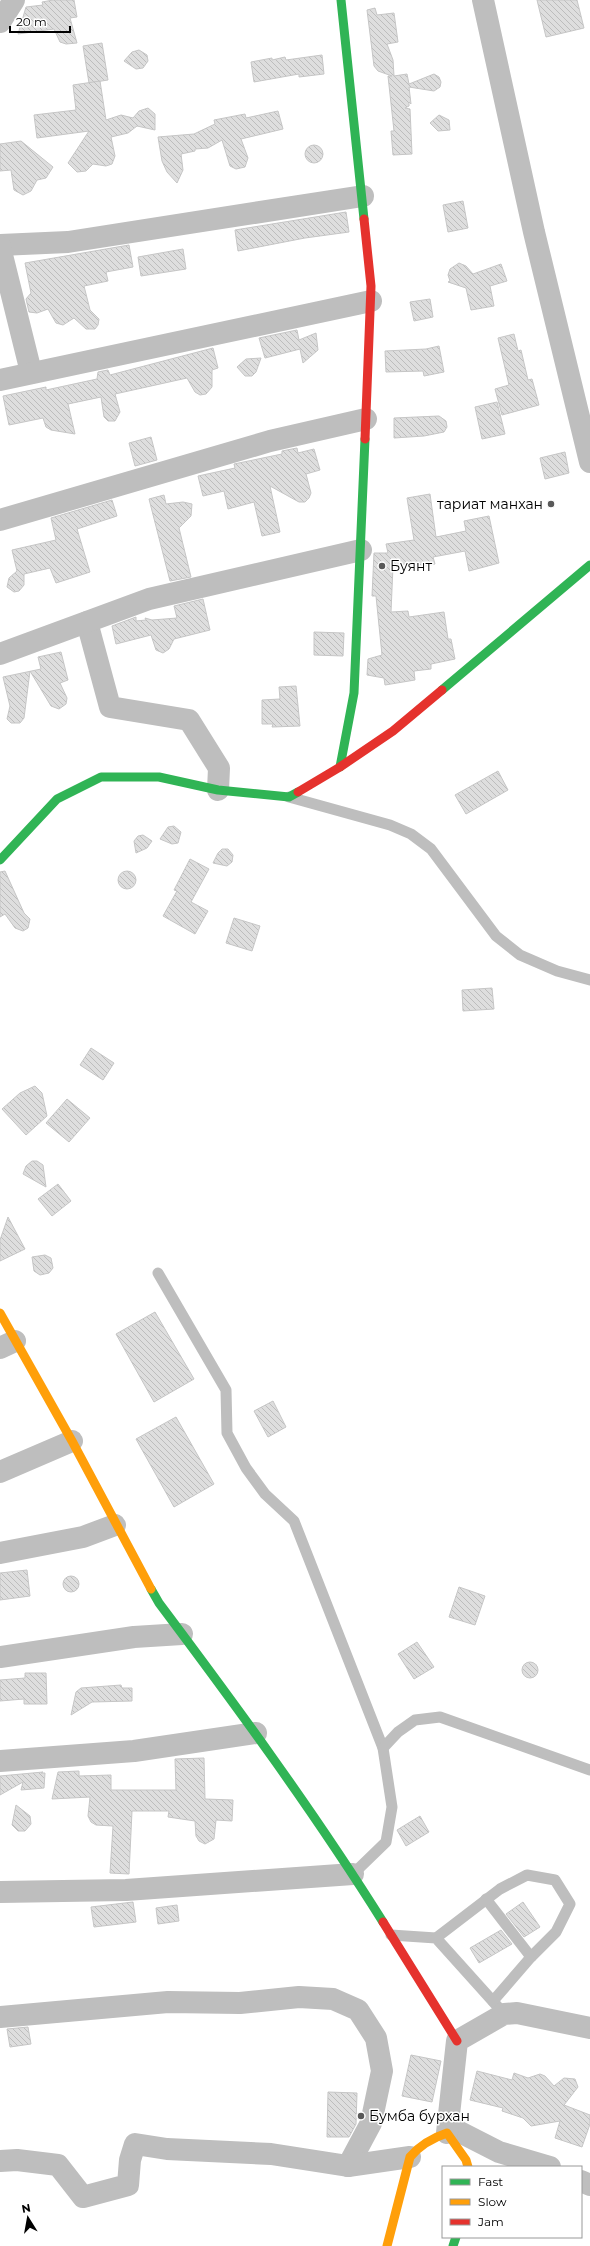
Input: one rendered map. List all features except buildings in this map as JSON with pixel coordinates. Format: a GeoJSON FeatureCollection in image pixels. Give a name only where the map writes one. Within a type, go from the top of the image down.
{"type":"FeatureCollection","features":[{"type":"Feature","properties":{"kind":"street"},"geometry":{"type":"LineString","coordinates":[[0,22],[14,0]]}},
{"type":"Feature","properties":{"kind":"street"},"geometry":{"type":"LineString","coordinates":[[340,767],[354,693],[371,301],[363,196],[341,0]]}},
{"type":"Feature","properties":{"kind":"street"},"geometry":{"type":"LineString","coordinates":[[483,0],[534,232],[590,462]]}},
{"type":"Feature","properties":{"kind":"street"},"geometry":{"type":"LineString","coordinates":[[31,372],[0,246],[68,242],[363,196]]}},
{"type":"Feature","properties":{"kind":"street"},"geometry":{"type":"LineString","coordinates":[[0,380],[31,372],[371,301]]}},
{"type":"Feature","properties":{"kind":"street"},"geometry":{"type":"LineString","coordinates":[[0,520],[270,441],[366,419]]}},
{"type":"Feature","properties":{"kind":"street"},"geometry":{"type":"LineString","coordinates":[[0,654],[149,599],[361,550]]}},
{"type":"Feature","properties":{"kind":"street"},"geometry":{"type":"LineString","coordinates":[[0,860],[57,799],[101,777],[159,777],[218,790],[289,797],[340,767],[393,731],[590,565]]}},
{"type":"Feature","properties":{"kind":"street"},"geometry":{"type":"LineString","coordinates":[[87,622],[110,707],[189,720],[219,768],[218,790]]}},
{"type":"Feature","properties":{"kind":"street"},"geometry":{"type":"LineString","coordinates":[[0,1313],[8,1345],[72,1441],[115,1525],[159,1603],[256,1733],[353,1874],[456,2041],[447,2129],[466,2160],[468,2166]]}},
{"type":"Feature","properties":{"kind":"street"},"geometry":{"type":"LineString","coordinates":[[0,1472],[72,1441]]}},
{"type":"Feature","properties":{"kind":"street"},"geometry":{"type":"LineString","coordinates":[[0,1553],[83,1537],[115,1525]]}},
{"type":"Feature","properties":{"kind":"street"},"geometry":{"type":"LineString","coordinates":[[0,1657],[134,1637],[182,1634]]}},
{"type":"Feature","properties":{"kind":"street"},"geometry":{"type":"LineString","coordinates":[[0,1761],[134,1751],[256,1733]]}},
{"type":"Feature","properties":{"kind":"street"},"geometry":{"type":"LineString","coordinates":[[0,1892],[126,1890],[353,1874]]}},
{"type":"Feature","properties":{"kind":"street"},"geometry":{"type":"LineString","coordinates":[[0,2017],[168,2002],[240,2003],[299,1997],[333,1999],[358,2010],[376,2038],[382,2072],[372,2123],[348,2166]]}},
{"type":"Feature","properties":{"kind":"street"},"geometry":{"type":"LineString","coordinates":[[456,2041],[498,2008],[590,2028]]}},
{"type":"Feature","properties":{"kind":"street"},"geometry":{"type":"LineString","coordinates":[[387,2246],[410,2157],[423,2143],[447,2129]]}},
{"type":"Feature","properties":{"kind":"street"},"geometry":{"type":"LineString","coordinates":[[447,2129],[499,2152],[547,2166]]}},
{"type":"Feature","properties":{"kind":"street"},"geometry":{"type":"LineString","coordinates":[[0,2161],[17,2160],[58,2164],[83,2197],[128,2185],[130,2160],[135,2144],[167,2149],[271,2154],[348,2166],[410,2157]]}},
{"type":"Feature","properties":{"kind":"lane"},"geometry":{"type":"LineString","coordinates":[[289,797],[390,825],[411,834],[431,849],[496,936],[520,955],[557,971],[590,980]]}},
{"type":"Feature","properties":{"kind":"lane"},"geometry":{"type":"LineString","coordinates":[[158,1273],[226,1390],[227,1433],[246,1468],[265,1494],[294,1521],[383,1748],[392,1807],[386,1842],[353,1874]]}},
{"type":"Feature","properties":{"kind":"lane"},"geometry":{"type":"LineString","coordinates":[[383,1748],[398,1732],[415,1720],[440,1717],[590,1770]]}},
{"type":"Feature","properties":{"kind":"lane"},"geometry":{"type":"LineString","coordinates":[[391,1935],[436,1938],[500,1889],[527,1875],[555,1880],[570,1904],[556,1932],[531,1957],[498,2008],[436,1938]]}},
{"type":"Feature","properties":{"kind":"lane"},"geometry":{"type":"LineString","coordinates":[[486,1899],[531,1957]]}},
{"type":"Feature","properties":{"kind":"traffic: fast"},"geometry":{"type":"LineString","coordinates":[[341,0],[364,219]]}},
{"type":"Feature","properties":{"kind":"traffic: fast"},"geometry":{"type":"LineString","coordinates":[[340,767],[354,693],[365,439]]}},
{"type":"Feature","properties":{"kind":"traffic: fast"},"geometry":{"type":"LineString","coordinates":[[442,690],[590,565]]}},
{"type":"Feature","properties":{"kind":"traffic: fast"},"geometry":{"type":"LineString","coordinates":[[0,860],[57,799],[101,777],[159,777],[218,790],[289,797],[298,792]]}},
{"type":"Feature","properties":{"kind":"traffic: fast"},"geometry":{"type":"LineString","coordinates":[[151,1589],[159,1603],[246,1721],[330,1840],[383,1922]]}},
{"type":"Feature","properties":{"kind":"traffic: fast"},"geometry":{"type":"LineString","coordinates":[[453,2246],[456,2238]]}},
{"type":"Feature","properties":{"kind":"traffic: slow"},"geometry":{"type":"LineString","coordinates":[[0,1313],[72,1441],[151,1589]]}},
{"type":"Feature","properties":{"kind":"traffic: slow"},"geometry":{"type":"LineString","coordinates":[[387,2246],[410,2157],[418,2149],[436,2137],[447,2133],[466,2160],[468,2166]]}},
{"type":"Feature","properties":{"kind":"traffic: jam"},"geometry":{"type":"LineString","coordinates":[[364,219],[371,286],[365,439]]}},
{"type":"Feature","properties":{"kind":"traffic: jam"},"geometry":{"type":"LineString","coordinates":[[298,792],[340,767],[393,731],[442,690]]}},
{"type":"Feature","properties":{"kind":"traffic: jam"},"geometry":{"type":"LineString","coordinates":[[383,1922],[457,2041]]}},
{"type":"Feature","properties":{"kind":"place","name":"тариат манхан"},"geometry":{"type":"Point","coordinates":[551,504]}},
{"type":"Feature","properties":{"kind":"place","name":"Буянт"},"geometry":{"type":"Point","coordinates":[382,566]}},
{"type":"Feature","properties":{"kind":"place","name":"Бумба бурхан"},"geometry":{"type":"Point","coordinates":[361,2116]}}]}
